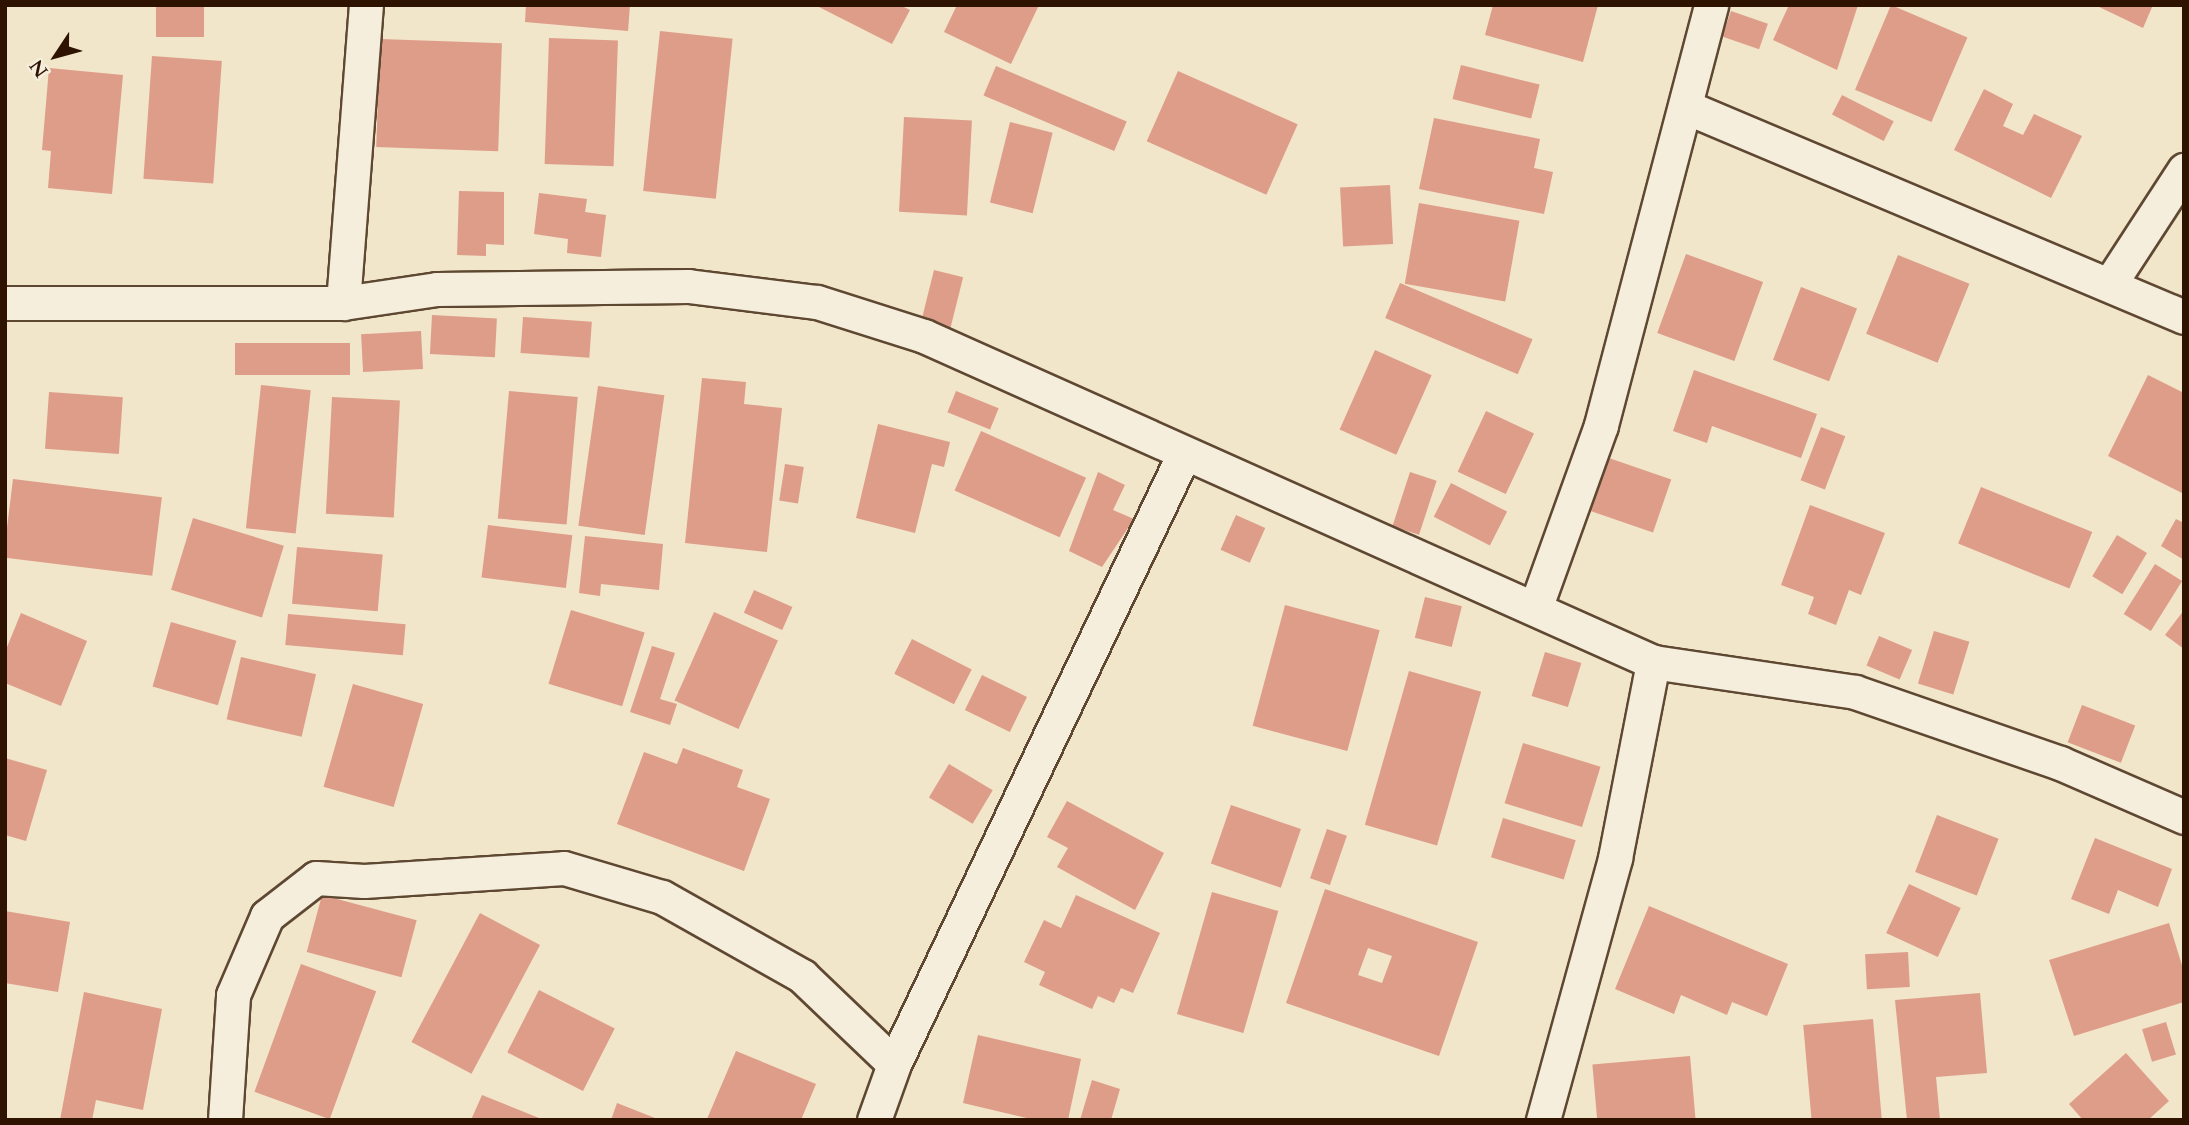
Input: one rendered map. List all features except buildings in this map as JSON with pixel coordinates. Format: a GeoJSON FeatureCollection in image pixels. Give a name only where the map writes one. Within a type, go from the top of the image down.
{"type":"FeatureCollection","features":[{"type":"Feature","properties":{"kind":"street"},"geometry":{"type":"LineString","coordinates":[[343,303],[366,5]]}},
{"type":"Feature","properties":{"kind":"street"},"geometry":{"type":"LineString","coordinates":[[1536,606],[1601,425],[1711,5]]}},
{"type":"Feature","properties":{"kind":"street"},"geometry":{"type":"LineString","coordinates":[[1686,107],[2111,282],[2184,317]]}},
{"type":"Feature","properties":{"kind":"street"},"geometry":{"type":"LineString","coordinates":[[2111,282],[2184,170]]}},
{"type":"Feature","properties":{"kind":"street"},"geometry":{"type":"LineString","coordinates":[[5,303],[343,303],[437,289],[688,286],[817,302],[924,336],[1183,456],[1536,606],[1653,662],[1855,692],[2060,763],[2184,817]]}},
{"type":"Feature","properties":{"kind":"street"},"geometry":{"type":"LineString","coordinates":[[874,1120],[894,1064],[1183,456]]}},
{"type":"Feature","properties":{"kind":"street"},"geometry":{"type":"LineString","coordinates":[[1544,1120],[1615,858],[1653,662]]}},
{"type":"Feature","properties":{"kind":"street"},"geometry":{"type":"LineString","coordinates":[[225,1120],[233,995],[267,916],[316,878],[364,881],[564,868],[662,897],[802,976],[894,1064]]}}]}
